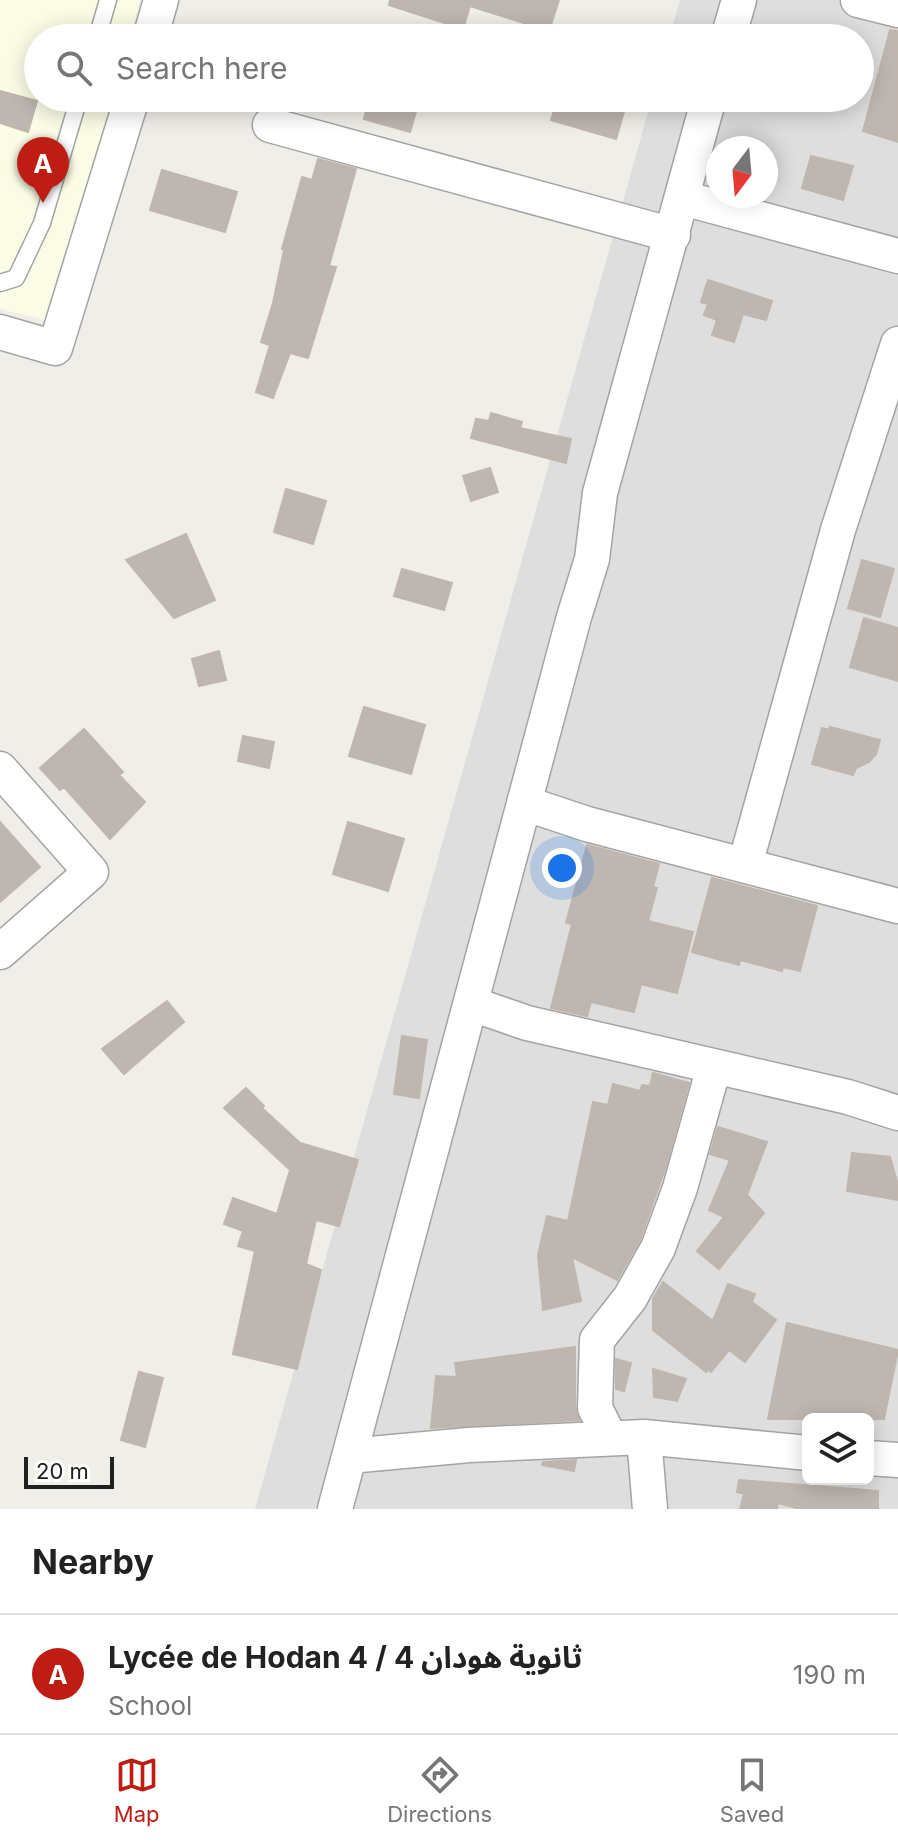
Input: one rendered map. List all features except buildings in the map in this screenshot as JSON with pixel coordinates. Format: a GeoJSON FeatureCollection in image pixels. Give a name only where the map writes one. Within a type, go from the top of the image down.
{"type":"FeatureCollection","features":[{"type":"Feature","properties":{"kind":"street"},"geometry":{"type":"LineString","coordinates":[[154,24],[161,0]]}},
{"type":"Feature","properties":{"kind":"street"},"geometry":{"type":"LineString","coordinates":[[732,24],[739,0]]}},
{"type":"Feature","properties":{"kind":"street"},"geometry":{"type":"LineString","coordinates":[[858,0],[898,10]]}},
{"type":"Feature","properties":{"kind":"street"},"geometry":{"type":"LineString","coordinates":[[0,332],[55,348],[128,112]]}},
{"type":"Feature","properties":{"kind":"street"},"geometry":{"type":"LineString","coordinates":[[335,1509],[592,559],[600,493],[705,112]]}},
{"type":"Feature","properties":{"kind":"street"},"geometry":{"type":"LineString","coordinates":[[270,125],[673,235]]}},
{"type":"Feature","properties":{"kind":"street"},"geometry":{"type":"LineString","coordinates":[[683,198],[898,256]]}},
{"type":"Feature","properties":{"kind":"street"},"geometry":{"type":"LineString","coordinates":[[745,865],[838,530],[898,344]]}},
{"type":"Feature","properties":{"kind":"street"},"geometry":{"type":"LineString","coordinates":[[0,952],[91,872],[4,782]]}},
{"type":"Feature","properties":{"kind":"street"},"geometry":{"type":"LineString","coordinates":[[524,803],[587,824],[898,906]]}},
{"type":"Feature","properties":{"kind":"street"},"geometry":{"type":"LineString","coordinates":[[472,1004],[527,1023],[848,1097],[898,1113]]}},
{"type":"Feature","properties":{"kind":"street"},"geometry":{"type":"LineString","coordinates":[[610,1438],[595,1408],[597,1340],[630,1298],[658,1248],[680,1188],[714,1067]]}},
{"type":"Feature","properties":{"kind":"street"},"geometry":{"type":"LineString","coordinates":[[349,1456],[469,1445],[644,1437],[802,1452]]}},
{"type":"Feature","properties":{"kind":"street"},"geometry":{"type":"LineString","coordinates":[[644,1437],[650,1509]]}},
{"type":"Feature","properties":{"kind":"street"},"geometry":{"type":"LineString","coordinates":[[874,1458],[898,1460]]}},
{"type":"Feature","properties":{"kind":"lane"},"geometry":{"type":"LineString","coordinates":[[101,24],[108,0]]}},
{"type":"Feature","properties":{"kind":"lane"},"geometry":{"type":"LineString","coordinates":[[0,283],[16,278],[42,223],[75,112]]}},
{"type":"Feature","properties":{"kind":"shaded area"},"geometry":{"type":"Polygon","coordinates":[[[0,0],[140,0],[134,24],[24,24],[24,112],[110,112],[54,322],[0,309],[0,0]]]}},
{"type":"Feature","properties":{"kind":"shaded area"},"geometry":{"type":"Polygon","coordinates":[[[680,0],[898,0],[898,1509],[255,1509],[648,112],[874,112],[874,24],[673,24],[680,0]]]}},
{"type":"Feature","properties":{"kind":"place","name":"Lycée de Hodan 4 / ثانوية هودان 4"},"geometry":{"type":"Point","coordinates":[43,203]}}]}
